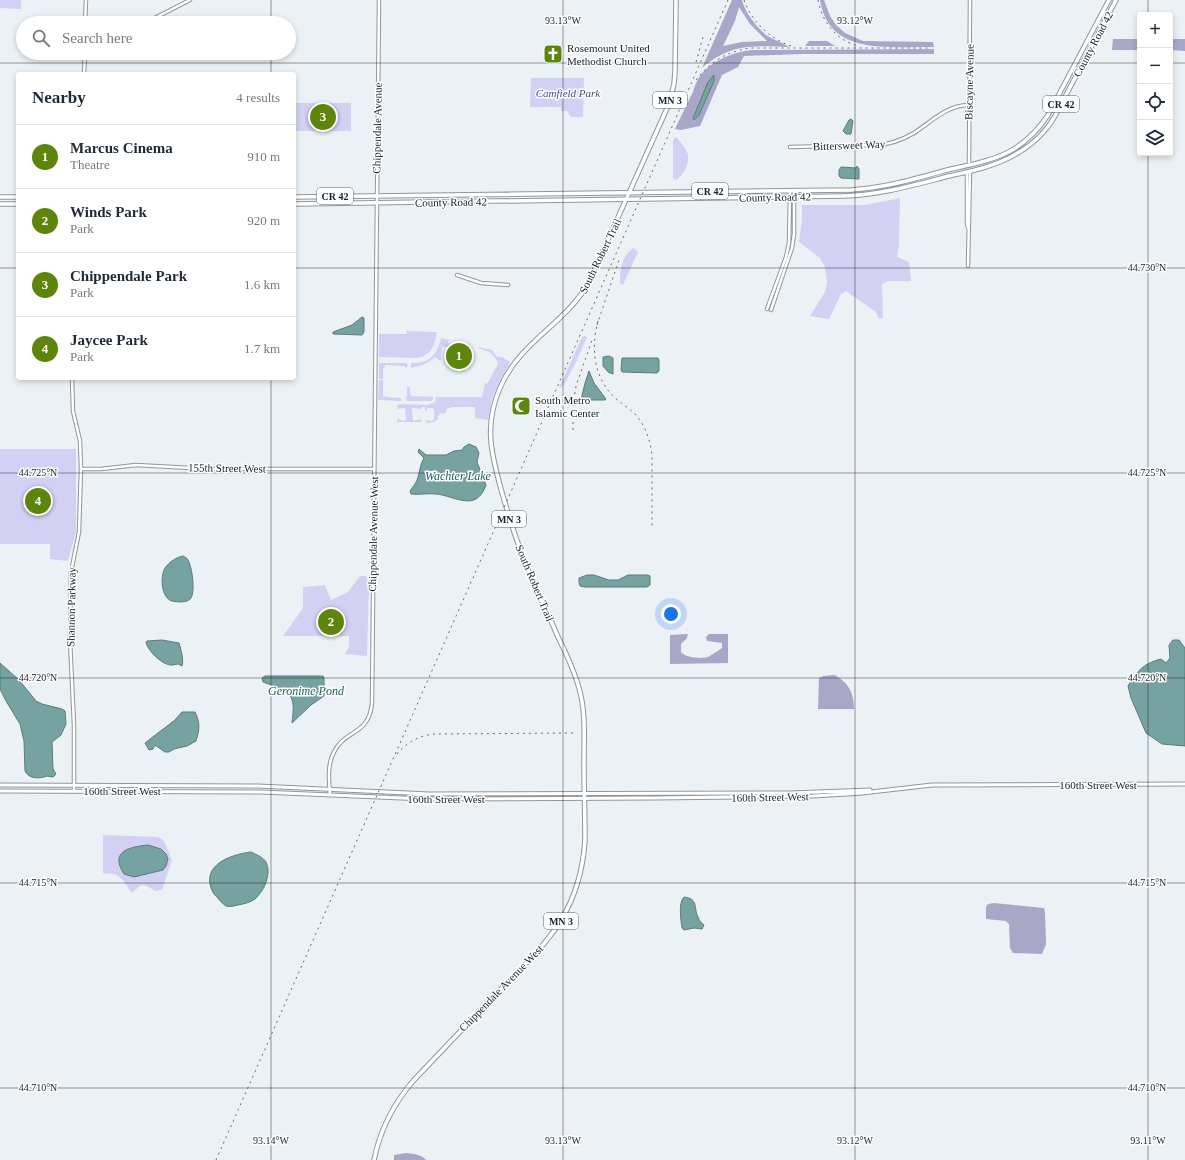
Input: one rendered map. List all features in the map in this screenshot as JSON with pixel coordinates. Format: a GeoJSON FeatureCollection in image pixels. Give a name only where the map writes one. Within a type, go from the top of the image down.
{"type":"FeatureCollection","features":[{"type":"Feature","properties":{"kind":"main road","name":"MN 3"},"geometry":{"type":"LineString","coordinates":[[627,198],[669,104],[673,90],[675,72],[676,0]]}},
{"type":"Feature","properties":{"kind":"main road","name":"County Road 42"},"geometry":{"type":"LineString","coordinates":[[296,197],[857,190],[879,187],[998,157],[1026,140],[1042,124],[1051,110],[1109,0]]}},
{"type":"Feature","properties":{"kind":"main road","name":"County Road 42"},"geometry":{"type":"LineString","coordinates":[[296,204],[844,196],[873,194],[899,189],[996,164],[1017,154],[1034,142],[1045,130],[1058,111],[1116,0]]}},
{"type":"Feature","properties":{"kind":"main road"},"geometry":{"type":"LineString","coordinates":[[450,202],[457,196],[503,194]]}},
{"type":"Feature","properties":{"kind":"main road"},"geometry":{"type":"LineString","coordinates":[[0,197],[16,197]]}},
{"type":"Feature","properties":{"kind":"main road","name":"South Robert Trail"},"geometry":{"type":"LineString","coordinates":[[584,793],[584,721],[579,687],[516,540],[493,459],[490,430],[493,407],[499,389],[508,372],[524,350],[565,314],[582,295],[627,198]]}},
{"type":"Feature","properties":{"kind":"main road"},"geometry":{"type":"LineString","coordinates":[[0,204],[16,204]]}},
{"type":"Feature","properties":{"kind":"main road","name":"160th Street West"},"geometry":{"type":"LineString","coordinates":[[0,791],[214,791],[418,799],[814,796],[862,793],[932,785],[1185,784]]}},
{"type":"Feature","properties":{"kind":"main road","name":"160th Street West"},"geometry":{"type":"LineString","coordinates":[[0,785],[258,786],[429,794],[791,793],[891,789]]}},
{"type":"Feature","properties":{"kind":"main road","name":"MN 3"},"geometry":{"type":"LineString","coordinates":[[584,793],[585,798]]}},
{"type":"Feature","properties":{"kind":"main road","name":"Chippendale Avenue West"},"geometry":{"type":"LineString","coordinates":[[374,1160],[387,1120],[396,1103],[407,1088],[542,946],[562,919],[574,894],[581,870],[585,840],[585,798]]}},
{"type":"Feature","properties":{"kind":"street"},"geometry":{"type":"LineString","coordinates":[[85,16],[86,0]]}},
{"type":"Feature","properties":{"kind":"street"},"geometry":{"type":"LineString","coordinates":[[159,16],[190,0]]}},
{"type":"Feature","properties":{"kind":"street","name":"Chippendale Avenue"},"geometry":{"type":"LineString","coordinates":[[376,256],[379,0]]}},
{"type":"Feature","properties":{"kind":"street","name":"Biscayne Avenue"},"geometry":{"type":"LineString","coordinates":[[968,165],[970,0]]}},
{"type":"Feature","properties":{"kind":"street"},"geometry":{"type":"LineString","coordinates":[[84,72],[85,60]]}},
{"type":"Feature","properties":{"kind":"street","name":"Bittersweet Way"},"geometry":{"type":"LineString","coordinates":[[790,147],[875,145],[891,143],[915,132],[949,110],[958,106],[969,105]]}},
{"type":"Feature","properties":{"kind":"street"},"geometry":{"type":"LineString","coordinates":[[968,171],[970,221],[968,230],[968,266]]}},
{"type":"Feature","properties":{"kind":"street"},"geometry":{"type":"LineString","coordinates":[[771,310],[792,248],[794,234],[792,190]]}},
{"type":"Feature","properties":{"kind":"street"},"geometry":{"type":"LineString","coordinates":[[768,309],[789,243],[792,196]]}},
{"type":"Feature","properties":{"kind":"street","name":"Chippendale Avenue West"},"geometry":{"type":"LineString","coordinates":[[330,795],[330,765],[333,753],[342,742],[364,725],[370,716],[371,710],[376,256]]}},
{"type":"Feature","properties":{"kind":"street"},"geometry":{"type":"LineString","coordinates":[[457,275],[481,283],[508,286]]}},
{"type":"Feature","properties":{"kind":"street","name":"Shannon Parkway"},"geometry":{"type":"LineString","coordinates":[[72,380],[73,411],[80,441],[81,469],[80,532],[71,569],[70,584],[74,726],[74,790]]}},
{"type":"Feature","properties":{"kind":"street","name":"155th Street West"},"geometry":{"type":"LineString","coordinates":[[81,469],[158,465],[188,469],[374,469]]}},
{"type":"Feature","properties":{"kind":"green space"},"geometry":{"type":"Polygon","coordinates":[[[0,0],[21,0],[21,9],[0,8],[0,0]]]}},
{"type":"Feature","properties":{"kind":"green space","name":"Camfield Park"},"geometry":{"type":"Polygon","coordinates":[[[531,78],[584,78],[583,117],[571,117],[567,111],[561,111],[561,107],[530,107],[531,78]]]}},
{"type":"Feature","properties":{"kind":"green space"},"geometry":{"type":"Polygon","coordinates":[[[296,103],[351,103],[351,131],[296,131],[296,103]]]}},
{"type":"Feature","properties":{"kind":"green space"},"geometry":{"type":"Polygon","coordinates":[[[676,137],[686,150],[688,160],[684,172],[676,180],[673,178],[673,141],[676,137]]]}},
{"type":"Feature","properties":{"kind":"green space"},"geometry":{"type":"Polygon","coordinates":[[[900,198],[899,245],[897,257],[909,262],[911,281],[888,281],[882,284],[883,318],[879,319],[876,312],[846,291],[841,294],[829,319],[810,316],[825,292],[827,283],[825,267],[820,258],[799,242],[802,220],[802,205],[865,205],[900,198]]]}},
{"type":"Feature","properties":{"kind":"green space"},"geometry":{"type":"Polygon","coordinates":[[[633,248],[638,252],[623,285],[620,284],[622,264],[626,256],[633,248]]]}},
{"type":"Feature","properties":{"kind":"green space"},"geometry":{"type":"Polygon","coordinates":[[[406,331],[436,332],[435,342],[432,349],[423,357],[418,358],[379,357],[379,334],[407,334],[406,331]]]}},
{"type":"Feature","properties":{"kind":"green space"},"geometry":{"type":"Polygon","coordinates":[[[582,337],[587,337],[577,360],[564,385],[559,388],[582,337]]]}},
{"type":"Feature","properties":{"kind":"green space"},"geometry":{"type":"Polygon","coordinates":[[[441,338],[450,340],[448,343],[451,347],[442,347],[441,355],[439,356],[441,356],[441,360],[435,357],[426,363],[411,368],[411,363],[423,362],[434,354],[441,338]]]}},
{"type":"Feature","properties":{"kind":"green space"},"geometry":{"type":"Polygon","coordinates":[[[478,347],[492,350],[497,357],[502,357],[510,362],[492,398],[488,420],[475,418],[475,407],[452,407],[446,409],[447,411],[443,414],[441,413],[437,417],[439,418],[434,422],[427,423],[425,420],[434,420],[434,410],[433,408],[427,408],[425,411],[425,407],[422,407],[421,409],[412,408],[413,421],[421,419],[421,422],[397,422],[397,419],[404,421],[406,419],[405,408],[397,409],[398,404],[428,405],[435,402],[436,397],[482,397],[485,383],[487,384],[498,364],[496,363],[498,362],[491,353],[490,354],[490,352],[478,347]]]}},
{"type":"Feature","properties":{"kind":"green space"},"geometry":{"type":"Polygon","coordinates":[[[379,363],[408,364],[405,368],[405,366],[386,365],[383,368],[383,379],[379,379],[379,363]]]}},
{"type":"Feature","properties":{"kind":"green space"},"geometry":{"type":"Polygon","coordinates":[[[379,380],[383,380],[383,396],[401,398],[402,400],[378,400],[379,380]]]}},
{"type":"Feature","properties":{"kind":"green space"},"geometry":{"type":"Polygon","coordinates":[[[407,387],[410,387],[410,394],[412,396],[433,397],[433,400],[407,401],[405,398],[407,397],[407,387]]]}},
{"type":"Feature","properties":{"kind":"green space"},"geometry":{"type":"Polygon","coordinates":[[[0,449],[76,449],[76,532],[68,561],[50,559],[50,544],[0,544],[0,449]]]}},
{"type":"Feature","properties":{"kind":"green space"},"geometry":{"type":"Polygon","coordinates":[[[360,576],[366,576],[369,585],[367,656],[345,654],[349,646],[349,636],[283,636],[303,608],[303,587],[325,585],[331,600],[348,592],[360,576]]]}},
{"type":"Feature","properties":{"kind":"green space"},"geometry":{"type":"Polygon","coordinates":[[[103,835],[158,837],[162,839],[172,860],[162,890],[155,891],[147,886],[141,885],[132,893],[119,877],[112,874],[103,873],[103,835]]]}},
{"type":"Feature","properties":{"kind":"shaded area"},"geometry":{"type":"Polygon","coordinates":[[[732,0],[742,0],[748,14],[766,35],[789,47],[765,46],[733,50],[723,54],[702,68],[732,0]],[[739,7],[735,21],[723,46],[742,42],[767,41],[750,24],[739,7]]]}},
{"type":"Feature","properties":{"kind":"shaded area"},"geometry":{"type":"Polygon","coordinates":[[[820,0],[824,0],[830,16],[836,25],[845,33],[863,41],[933,42],[934,47],[881,47],[849,40],[836,31],[826,18],[820,0]]]}},
{"type":"Feature","properties":{"kind":"shaded area"},"geometry":{"type":"Polygon","coordinates":[[[1113,39],[1137,39],[1137,50],[1112,50],[1113,39]]]}},
{"type":"Feature","properties":{"kind":"shaded area"},"geometry":{"type":"Polygon","coordinates":[[[1173,39],[1185,39],[1185,51],[1173,50],[1173,39]]]}},
{"type":"Feature","properties":{"kind":"shaded area"},"geometry":{"type":"Polygon","coordinates":[[[809,41],[827,41],[835,46],[805,46],[809,41]]]}},
{"type":"Feature","properties":{"kind":"shaded area"},"geometry":{"type":"Polygon","coordinates":[[[934,49],[934,54],[802,54],[744,56],[738,67],[722,75],[700,126],[681,130],[675,129],[701,74],[714,63],[736,53],[752,50],[934,49]]]}},
{"type":"Feature","properties":{"kind":"shaded area"},"geometry":{"type":"Polygon","coordinates":[[[688,634],[687,638],[681,644],[681,652],[690,657],[702,658],[708,657],[722,648],[722,643],[707,641],[706,637],[709,634],[728,634],[728,663],[670,664],[670,635],[688,634]]]}},
{"type":"Feature","properties":{"kind":"shaded area"},"geometry":{"type":"Polygon","coordinates":[[[834,675],[843,681],[850,689],[854,709],[818,709],[819,678],[834,675]]]}},
{"type":"Feature","properties":{"kind":"shaded area"},"geometry":{"type":"Polygon","coordinates":[[[994,903],[1044,908],[1046,944],[1042,954],[1013,953],[1010,948],[1009,924],[1006,921],[986,919],[986,907],[988,904],[994,903]]]}},
{"type":"Feature","properties":{"kind":"shaded area"},"geometry":{"type":"Polygon","coordinates":[[[406,1153],[420,1155],[426,1160],[394,1160],[394,1155],[406,1153]]]}},
{"type":"Feature","properties":{"kind":"water"},"geometry":{"type":"Polygon","coordinates":[[[714,75],[714,81],[699,115],[694,120],[693,118],[708,82],[714,75]]]}},
{"type":"Feature","properties":{"kind":"water"},"geometry":{"type":"Polygon","coordinates":[[[851,119],[853,121],[851,134],[846,134],[843,131],[851,119]]]}},
{"type":"Feature","properties":{"kind":"water"},"geometry":{"type":"Polygon","coordinates":[[[857,166],[859,169],[859,179],[841,178],[839,176],[839,170],[841,167],[856,168],[857,166]]]}},
{"type":"Feature","properties":{"kind":"water"},"geometry":{"type":"Polygon","coordinates":[[[362,317],[364,318],[364,332],[362,335],[333,334],[333,332],[352,325],[362,317]]]}},
{"type":"Feature","properties":{"kind":"water"},"geometry":{"type":"Polygon","coordinates":[[[609,356],[613,358],[613,374],[608,372],[603,366],[603,357],[609,356]]]}},
{"type":"Feature","properties":{"kind":"water"},"geometry":{"type":"Polygon","coordinates":[[[622,358],[658,358],[659,371],[657,373],[622,372],[622,358]]]}},
{"type":"Feature","properties":{"kind":"water"},"geometry":{"type":"Polygon","coordinates":[[[589,371],[594,383],[606,399],[605,400],[581,400],[589,371]]]}},
{"type":"Feature","properties":{"kind":"water","name":"Wachter Lake"},"geometry":{"type":"Polygon","coordinates":[[[469,444],[476,447],[479,453],[477,462],[486,485],[482,494],[471,501],[465,501],[436,494],[411,494],[410,491],[417,481],[424,458],[418,452],[419,449],[426,455],[446,455],[454,451],[462,450],[469,444]]]}},
{"type":"Feature","properties":{"kind":"water"},"geometry":{"type":"Polygon","coordinates":[[[183,556],[188,559],[191,568],[193,592],[190,599],[187,601],[172,601],[166,596],[162,586],[162,576],[165,568],[171,562],[178,557],[183,556]]]}},
{"type":"Feature","properties":{"kind":"water"},"geometry":{"type":"Polygon","coordinates":[[[587,575],[594,575],[609,580],[618,580],[628,575],[648,575],[650,576],[650,585],[647,587],[580,586],[579,578],[587,575]]]}},
{"type":"Feature","properties":{"kind":"water"},"geometry":{"type":"Polygon","coordinates":[[[162,640],[179,643],[183,664],[182,666],[178,664],[168,665],[164,663],[149,649],[146,642],[162,640]]]}},
{"type":"Feature","properties":{"kind":"water"},"geometry":{"type":"Polygon","coordinates":[[[1173,640],[1179,640],[1185,648],[1185,746],[1162,744],[1146,733],[1131,698],[1128,686],[1145,665],[1161,659],[1166,663],[1170,658],[1169,645],[1173,640]]]}},
{"type":"Feature","properties":{"kind":"water"},"geometry":{"type":"Polygon","coordinates":[[[0,663],[19,680],[36,701],[65,711],[66,724],[61,735],[52,742],[53,769],[56,774],[53,777],[47,776],[34,778],[29,776],[25,771],[24,741],[20,724],[0,689],[0,663]]]}},
{"type":"Feature","properties":{"kind":"water","name":"Geronime Pond"},"geometry":{"type":"Polygon","coordinates":[[[265,676],[323,676],[324,696],[311,705],[292,723],[293,705],[290,696],[282,689],[263,682],[262,678],[265,676]]]}},
{"type":"Feature","properties":{"kind":"water"},"geometry":{"type":"Polygon","coordinates":[[[182,712],[195,712],[199,726],[196,741],[187,746],[174,749],[169,752],[165,752],[155,745],[153,749],[149,750],[145,743],[175,720],[182,712]]]}},
{"type":"Feature","properties":{"kind":"water"},"geometry":{"type":"Polygon","coordinates":[[[148,845],[161,849],[166,854],[168,859],[163,870],[134,877],[124,874],[120,866],[120,855],[129,849],[148,845]]]}},
{"type":"Feature","properties":{"kind":"water"},"geometry":{"type":"Polygon","coordinates":[[[251,852],[262,857],[268,867],[268,877],[264,887],[258,896],[252,901],[234,906],[226,906],[212,890],[210,876],[212,870],[223,860],[251,852]]]}},
{"type":"Feature","properties":{"kind":"water"},"geometry":{"type":"Polygon","coordinates":[[[684,897],[689,898],[694,902],[698,918],[704,925],[702,929],[694,928],[684,930],[682,928],[680,907],[684,897]]]}},
{"type":"Feature","properties":{"kind":"railway"},"geometry":{"type":"LineString","coordinates":[[216,1160],[728,0]]}},
{"type":"Feature","properties":{"kind":"railway"},"geometry":{"type":"LineString","coordinates":[[744,0],[751,15],[762,28],[776,39],[791,46]]}},
{"type":"Feature","properties":{"kind":"railway"},"geometry":{"type":"LineString","coordinates":[[818,0],[823,16],[831,29],[843,39],[858,46]]}},
{"type":"Feature","properties":{"kind":"railway"},"geometry":{"type":"LineString","coordinates":[[696,62],[703,37]]}},
{"type":"Feature","properties":{"kind":"railway"},"geometry":{"type":"LineString","coordinates":[[696,80],[707,68],[720,58],[734,52],[750,48],[931,48]]}},
{"type":"Feature","properties":{"kind":"railway"},"geometry":{"type":"LineString","coordinates":[[597,325],[620,257]]}},
{"type":"Feature","properties":{"kind":"railway"},"geometry":{"type":"LineString","coordinates":[[598,321],[595,341],[598,372],[602,381],[615,398],[638,417],[644,427],[650,444],[652,455],[652,527]]}},
{"type":"Feature","properties":{"kind":"railway"},"geometry":{"type":"LineString","coordinates":[[573,430],[573,406],[576,386],[592,340]]}},
{"type":"Feature","properties":{"kind":"railway"},"geometry":{"type":"LineString","coordinates":[[397,754],[414,740],[435,734],[573,733]]}},
{"type":"Feature","properties":{"kind":"place","name":"Rosemount United Methodist Church"},"geometry":{"type":"Point","coordinates":[553,54]}},
{"type":"Feature","properties":{"kind":"place","name":"Chippendale Park"},"geometry":{"type":"Point","coordinates":[323,117]}},
{"type":"Feature","properties":{"kind":"place","name":"Marcus Cinema"},"geometry":{"type":"Point","coordinates":[459,356]}},
{"type":"Feature","properties":{"kind":"place","name":"South Metro Islamic Center"},"geometry":{"type":"Point","coordinates":[521,406]}},
{"type":"Feature","properties":{"kind":"place","name":"Jaycee Park"},"geometry":{"type":"Point","coordinates":[38,501]}},
{"type":"Feature","properties":{"kind":"place","name":"Winds Park"},"geometry":{"type":"Point","coordinates":[331,622]}}]}
